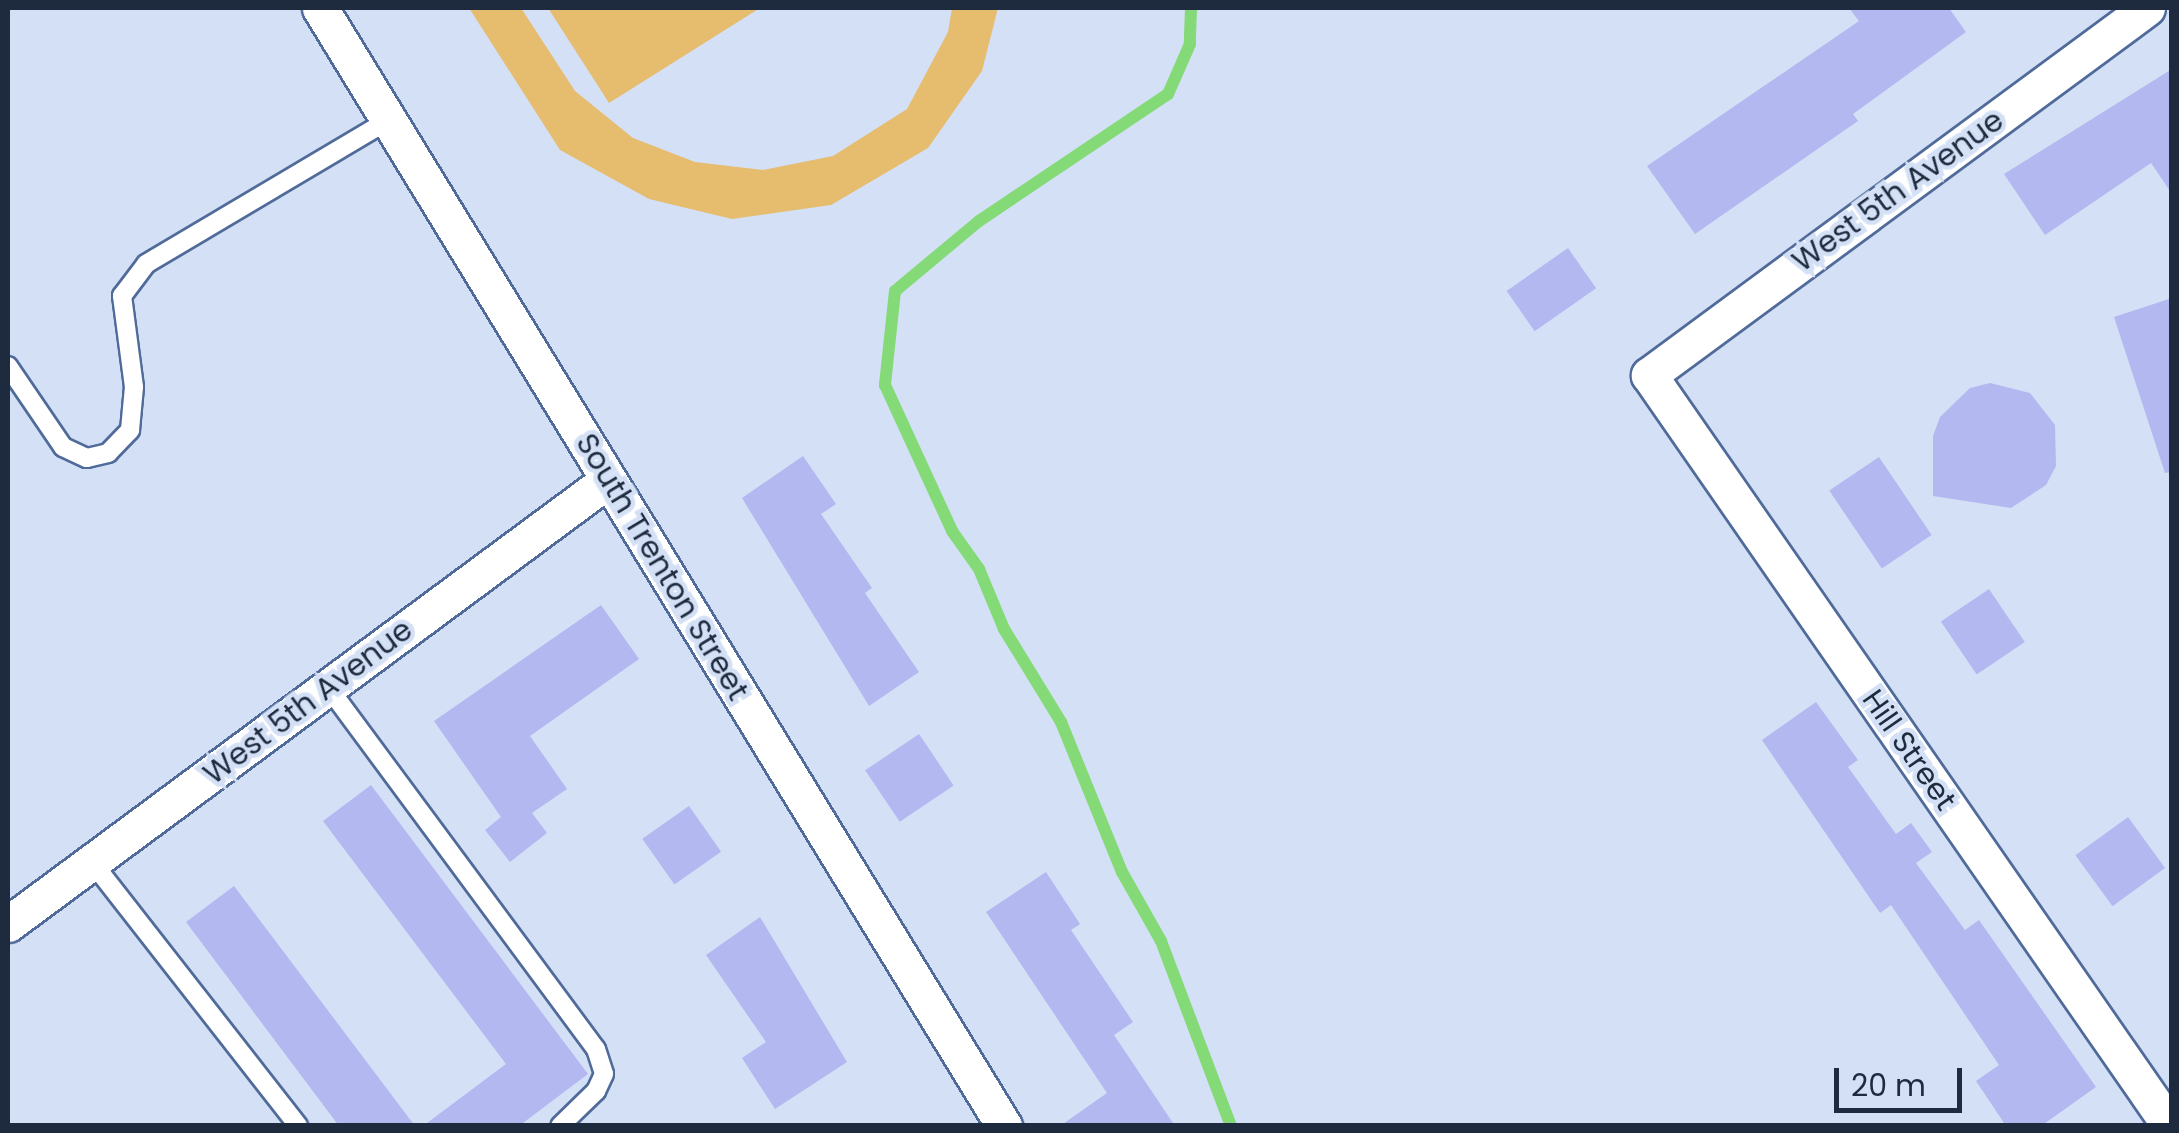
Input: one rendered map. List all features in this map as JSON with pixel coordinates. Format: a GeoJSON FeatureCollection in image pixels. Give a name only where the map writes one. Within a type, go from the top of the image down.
{"type":"FeatureCollection","features":[{"type":"Feature","properties":{"kind":"street","name":"South Trenton Street"},"geometry":{"type":"LineString","coordinates":[[320,8],[1004,1126]]}},
{"type":"Feature","properties":{"kind":"street","name":"West 5th Avenue"},"geometry":{"type":"LineString","coordinates":[[1649,375],[2147,8]]}},
{"type":"Feature","properties":{"kind":"street","name":"Hill Street"},"geometry":{"type":"LineString","coordinates":[[1649,375],[2170,1126]]}},
{"type":"Feature","properties":{"kind":"street","name":"West 5th Avenue"},"geometry":{"type":"LineString","coordinates":[[8,924],[608,480]]}},
{"type":"Feature","properties":{"kind":"lane"},"geometry":{"type":"LineString","coordinates":[[8,366],[63,447],[87,458],[108,453],[130,430],[134,387],[122,296],[146,264],[389,120]]}},
{"type":"Feature","properties":{"kind":"lane"},"geometry":{"type":"LineString","coordinates":[[328,686],[596,1049],[604,1074],[596,1091],[560,1126]]}},
{"type":"Feature","properties":{"kind":"lane"},"geometry":{"type":"LineString","coordinates":[[92,862],[298,1126]]}},
{"type":"Feature","properties":{"kind":"shaded area"},"geometry":{"type":"Polygon","coordinates":[[[469,8],[521,8],[575,91],[633,138],[695,162],[763,170],[833,156],[907,109],[948,32],[952,8],[998,8],[982,71],[928,148],[831,205],[732,219],[649,199],[560,150],[469,8]]]}},
{"type":"Feature","properties":{"kind":"shaded area"},"geometry":{"type":"Polygon","coordinates":[[[548,8],[760,8],[609,103],[548,8]]]}},
{"type":"Feature","properties":{"kind":"building"},"geometry":{"type":"Polygon","coordinates":[[[1849,8],[1949,8],[1966,32],[1853,114],[1858,121],[1695,234],[1647,166],[1859,21],[1849,8]]]}},
{"type":"Feature","properties":{"kind":"building"},"geometry":{"type":"Polygon","coordinates":[[[2172,69],[2172,194],[2151,163],[2045,235],[2004,174],[2172,69]]]}},
{"type":"Feature","properties":{"kind":"building"},"geometry":{"type":"Polygon","coordinates":[[[1568,248],[1596,288],[1535,331],[1507,291],[1568,248]]]}},
{"type":"Feature","properties":{"kind":"building"},"geometry":{"type":"Polygon","coordinates":[[[2172,298],[2172,472],[2165,473],[2114,317],[2172,298]]]}},
{"type":"Feature","properties":{"kind":"building"},"geometry":{"type":"Polygon","coordinates":[[[1990,383],[2030,393],[2055,425],[2056,466],[2046,485],[2011,508],[1933,496],[1933,436],[1940,417],[1970,388],[1990,383]]]}},
{"type":"Feature","properties":{"kind":"building"},"geometry":{"type":"Polygon","coordinates":[[[803,456],[836,504],[821,514],[872,588],[865,593],[919,672],[869,706],[742,498],[803,456]]]}},
{"type":"Feature","properties":{"kind":"building"},"geometry":{"type":"Polygon","coordinates":[[[1879,457],[1932,535],[1882,568],[1829,491],[1879,457]]]}},
{"type":"Feature","properties":{"kind":"building"},"geometry":{"type":"Polygon","coordinates":[[[1989,589],[2025,642],[1977,674],[1941,621],[1989,589]]]}},
{"type":"Feature","properties":{"kind":"building"},"geometry":{"type":"Polygon","coordinates":[[[601,605],[639,659],[530,736],[567,789],[532,813],[547,833],[510,862],[485,830],[501,817],[434,721],[601,605]]]}},
{"type":"Feature","properties":{"kind":"building"},"geometry":{"type":"Polygon","coordinates":[[[1816,702],[1858,760],[1848,767],[1896,834],[1911,823],[1932,852],[1916,863],[1965,930],[1979,920],[2096,1087],[2041,1126],[2006,1126],[1976,1081],[1999,1065],[1891,905],[1880,913],[1762,740],[1816,702]]]}},
{"type":"Feature","properties":{"kind":"building"},"geometry":{"type":"Polygon","coordinates":[[[919,734],[954,785],[900,822],[865,770],[919,734]]]}},
{"type":"Feature","properties":{"kind":"building"},"geometry":{"type":"Polygon","coordinates":[[[371,785],[588,1074],[519,1126],[423,1126],[506,1064],[323,821],[371,785]]]}},
{"type":"Feature","properties":{"kind":"building"},"geometry":{"type":"Polygon","coordinates":[[[689,806],[721,852],[674,885],[642,839],[689,806]]]}},
{"type":"Feature","properties":{"kind":"building"},"geometry":{"type":"Polygon","coordinates":[[[2128,817],[2165,868],[2112,906],[2075,855],[2128,817]]]}},
{"type":"Feature","properties":{"kind":"building"},"geometry":{"type":"Polygon","coordinates":[[[1046,872],[1080,924],[1071,930],[1133,1022],[1114,1035],[1175,1126],[1060,1126],[1107,1093],[986,912],[1046,872]]]}},
{"type":"Feature","properties":{"kind":"building"},"geometry":{"type":"Polygon","coordinates":[[[234,886],[415,1126],[339,1126],[186,922],[234,886]]]}},
{"type":"Feature","properties":{"kind":"building"},"geometry":{"type":"Polygon","coordinates":[[[760,917],[847,1062],[775,1109],[742,1058],[766,1042],[706,955],[760,917]]]}},
{"type":"Feature","properties":{"kind":"waterway"},"geometry":{"type":"LineString","coordinates":[[1191,8],[1190,44],[1168,94],[979,221],[895,291],[885,385],[952,531],[979,569],[1004,629],[1061,722],[1122,872],[1161,941],[1231,1126]]}}]}
